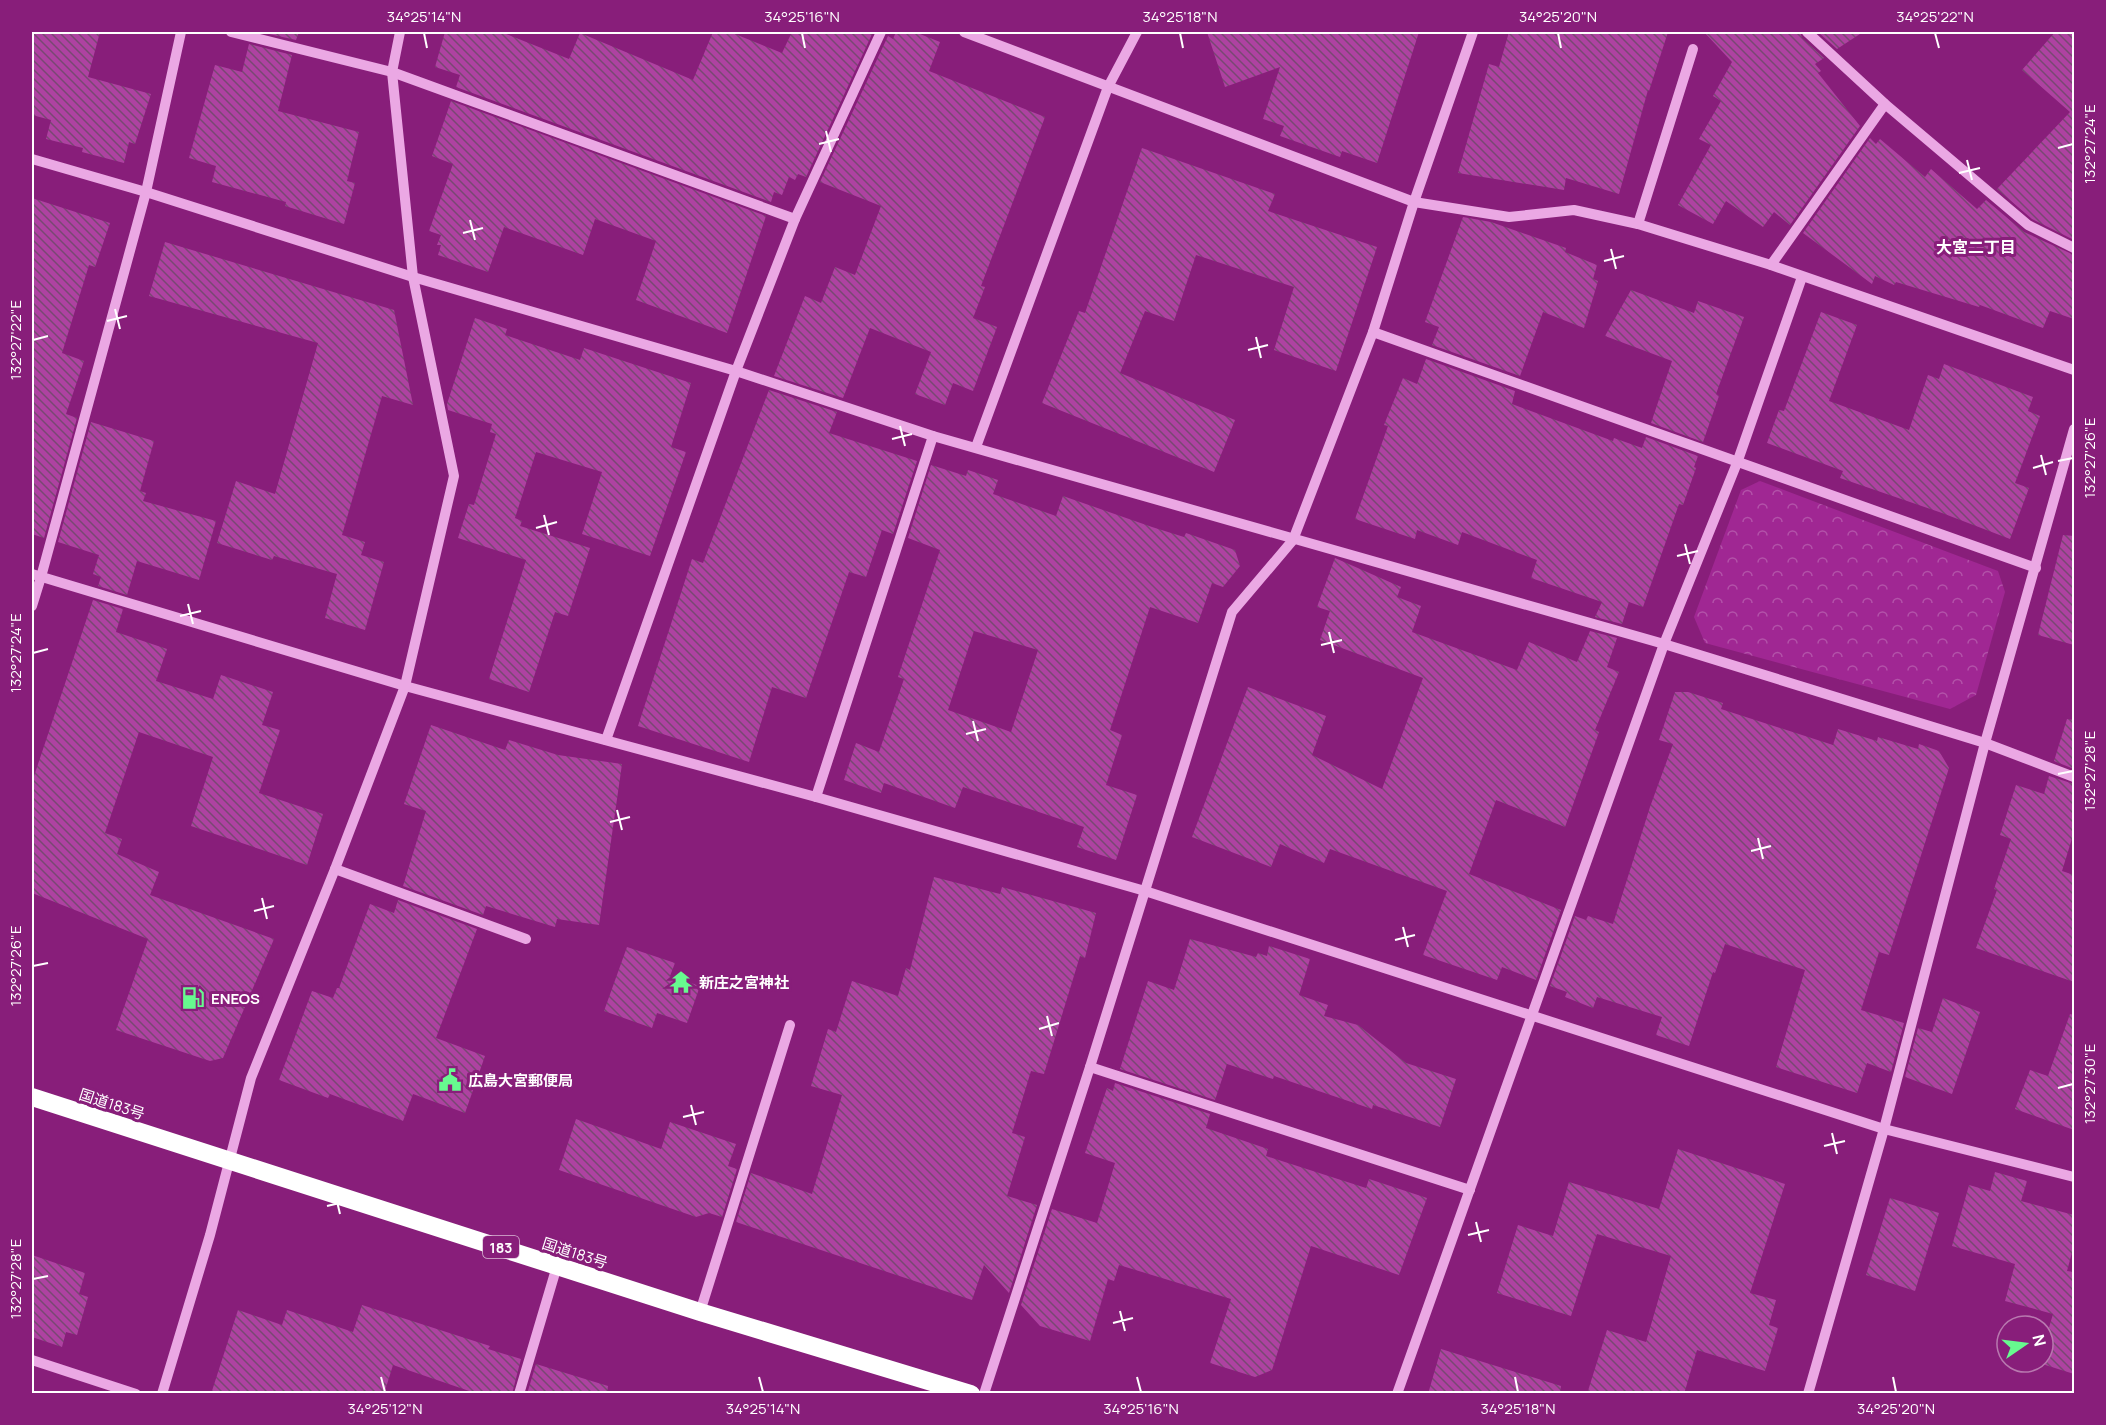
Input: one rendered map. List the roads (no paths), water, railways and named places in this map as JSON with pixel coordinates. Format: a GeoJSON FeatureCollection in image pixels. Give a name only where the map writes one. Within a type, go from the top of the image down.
{"type":"FeatureCollection","features":[{"type":"Feature","properties":{"kind":"highway","name":"国道183号"},"geometry":{"type":"LineString","coordinates":[[32,1097],[699,1312],[971,1394]]}},
{"type":"Feature","properties":{"kind":"street"},"geometry":{"type":"LineString","coordinates":[[32,606],[36,576],[146,192],[182,32]]}},
{"type":"Feature","properties":{"kind":"street"},"geometry":{"type":"LineString","coordinates":[[231,32],[392,72],[795,219]]}},
{"type":"Feature","properties":{"kind":"street"},"geometry":{"type":"LineString","coordinates":[[162,1394],[210,1235],[251,1078],[405,686],[454,476],[414,277],[392,72],[400,32]]}},
{"type":"Feature","properties":{"kind":"street"},"geometry":{"type":"LineString","coordinates":[[606,740],[736,371],[795,219],[880,32]]}},
{"type":"Feature","properties":{"kind":"street"},"geometry":{"type":"LineString","coordinates":[[964,32],[1414,202],[1509,216],[1574,210],[1638,224],[1771,266],[2074,370]]}},
{"type":"Feature","properties":{"kind":"street"},"geometry":{"type":"LineString","coordinates":[[976,447],[1108,87],[1137,32]]}},
{"type":"Feature","properties":{"kind":"street"},"geometry":{"type":"LineString","coordinates":[[984,1394],[1146,891],[1232,612],[1293,540],[1373,332],[1414,202],[1473,32]]}},
{"type":"Feature","properties":{"kind":"street"},"geometry":{"type":"LineString","coordinates":[[1807,32],[1885,104],[2028,225],[2074,248]]}},
{"type":"Feature","properties":{"kind":"street"},"geometry":{"type":"LineString","coordinates":[[1638,224],[1693,49]]}},
{"type":"Feature","properties":{"kind":"street"},"geometry":{"type":"LineString","coordinates":[[1771,266],[1885,104]]}},
{"type":"Feature","properties":{"kind":"street"},"geometry":{"type":"LineString","coordinates":[[32,159],[146,192],[414,277],[736,371],[933,436],[1664,644],[1985,743],[2074,777]]}},
{"type":"Feature","properties":{"kind":"street"},"geometry":{"type":"LineString","coordinates":[[1397,1394],[1664,644],[1737,463],[1802,277]]}},
{"type":"Feature","properties":{"kind":"street"},"geometry":{"type":"LineString","coordinates":[[1373,332],[1737,463],[2036,567]]}},
{"type":"Feature","properties":{"kind":"street"},"geometry":{"type":"LineString","coordinates":[[1808,1394],[1884,1128],[1985,743],[2074,429]]}},
{"type":"Feature","properties":{"kind":"street"},"geometry":{"type":"LineString","coordinates":[[816,797],[933,436]]}},
{"type":"Feature","properties":{"kind":"street"},"geometry":{"type":"LineString","coordinates":[[36,576],[405,686],[816,797],[1146,891],[1884,1128],[2074,1177]]}},
{"type":"Feature","properties":{"kind":"street"},"geometry":{"type":"LineString","coordinates":[[335,869],[526,939]]}},
{"type":"Feature","properties":{"kind":"street"},"geometry":{"type":"LineString","coordinates":[[699,1312],[790,1025]]}},
{"type":"Feature","properties":{"kind":"street"},"geometry":{"type":"LineString","coordinates":[[1090,1067],[1470,1190]]}},
{"type":"Feature","properties":{"kind":"street"},"geometry":{"type":"LineString","coordinates":[[519,1394],[557,1266]]}},
{"type":"Feature","properties":{"kind":"street"},"geometry":{"type":"LineString","coordinates":[[32,1360],[136,1394]]}},
{"type":"Feature","properties":{"kind":"place","name":"新庄之宮神社"},"geometry":{"type":"Point","coordinates":[681,982]}},
{"type":"Feature","properties":{"kind":"place","name":"ENEOS"},"geometry":{"type":"Point","coordinates":[193,998]}},
{"type":"Feature","properties":{"kind":"place","name":"広島大宮郵便局"},"geometry":{"type":"Point","coordinates":[450,1080]}},
{"type":"Feature","properties":{"kind":"district","name":"大宮二丁目"},"geometry":{"type":"Point","coordinates":[1976,247]}}]}
